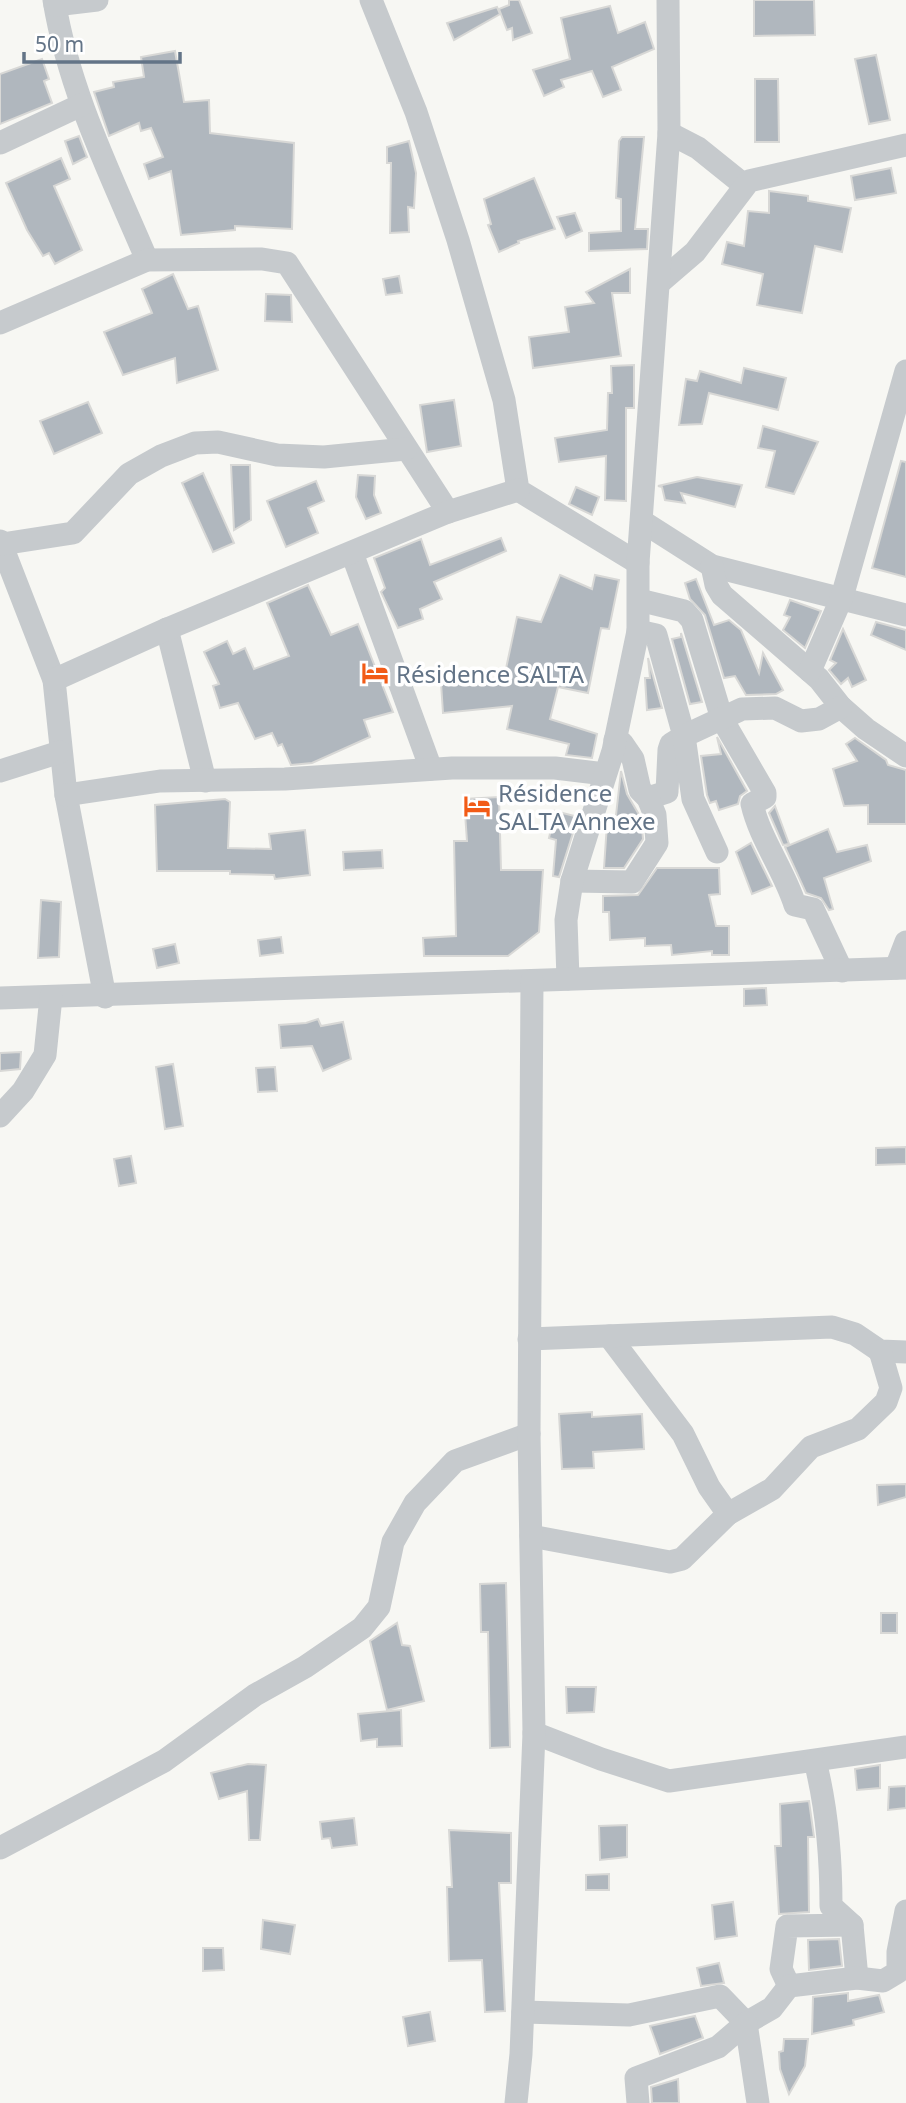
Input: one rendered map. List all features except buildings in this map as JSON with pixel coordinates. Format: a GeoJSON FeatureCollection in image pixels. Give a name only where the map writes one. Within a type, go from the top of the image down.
{"type":"FeatureCollection","features":[{"type":"Feature","properties":{"kind":"street"},"geometry":{"type":"LineString","coordinates":[[97,0],[54,3],[61,41],[81,105],[147,260]]}},
{"type":"Feature","properties":{"kind":"street"},"geometry":{"type":"LineString","coordinates":[[371,0],[416,112],[458,240],[504,400],[518,490]]}},
{"type":"Feature","properties":{"kind":"street"},"geometry":{"type":"LineString","coordinates":[[568,979],[566,920],[572,881],[615,740],[638,631],[638,563],[669,133],[668,0]]}},
{"type":"Feature","properties":{"kind":"street"},"geometry":{"type":"LineString","coordinates":[[0,143],[81,105]]}},
{"type":"Feature","properties":{"kind":"street"},"geometry":{"type":"LineString","coordinates":[[669,133],[698,148],[744,185]]}},
{"type":"Feature","properties":{"kind":"street"},"geometry":{"type":"LineString","coordinates":[[659,283],[695,252],[744,185],[773,174],[906,145]]}},
{"type":"Feature","properties":{"kind":"street"},"geometry":{"type":"LineString","coordinates":[[0,323],[147,260],[261,259],[287,263],[448,512]]}},
{"type":"Feature","properties":{"kind":"street"},"geometry":{"type":"LineString","coordinates":[[810,671],[828,635],[842,597],[906,371]]}},
{"type":"Feature","properties":{"kind":"street"},"geometry":{"type":"LineString","coordinates":[[105,997],[66,795],[54,680],[1,543],[73,533],[129,474],[161,456],[195,443],[218,442],[277,454],[324,457],[406,449]]}},
{"type":"Feature","properties":{"kind":"street"},"geometry":{"type":"LineString","coordinates":[[54,680],[167,629],[448,512],[518,490],[638,563]]}},
{"type":"Feature","properties":{"kind":"street"},"geometry":{"type":"LineString","coordinates":[[643,522],[712,566],[906,615]]}},
{"type":"Feature","properties":{"kind":"street"},"geometry":{"type":"LineString","coordinates":[[352,553],[431,769]]}},
{"type":"Feature","properties":{"kind":"street"},"geometry":{"type":"LineString","coordinates":[[712,566],[716,585],[722,595],[810,671],[841,707],[866,729],[906,756]]}},
{"type":"Feature","properties":{"kind":"street"},"geometry":{"type":"LineString","coordinates":[[639,600],[689,614],[722,719],[765,793],[765,797],[753,802],[752,806],[795,905],[813,909],[842,971]]}},
{"type":"Feature","properties":{"kind":"street"},"geometry":{"type":"LineString","coordinates":[[167,629],[205,781]]}},
{"type":"Feature","properties":{"kind":"street"},"geometry":{"type":"LineString","coordinates":[[638,631],[656,635],[684,736],[693,799],[717,852]]}},
{"type":"Feature","properties":{"kind":"street"},"geometry":{"type":"LineString","coordinates":[[648,798],[667,792],[668,750],[671,744],[741,709],[775,708],[801,722],[819,719],[841,707]]}},
{"type":"Feature","properties":{"kind":"street"},"geometry":{"type":"LineString","coordinates":[[572,881],[602,884],[634,881],[658,839],[655,815],[648,798],[640,790],[632,759],[622,743],[615,740]]}},
{"type":"Feature","properties":{"kind":"street"},"geometry":{"type":"LineString","coordinates":[[0,771],[60,752]]}},
{"type":"Feature","properties":{"kind":"street"},"geometry":{"type":"LineString","coordinates":[[66,795],[160,780],[205,781],[431,769],[555,768],[605,774]]}},
{"type":"Feature","properties":{"kind":"street"},"geometry":{"type":"LineString","coordinates":[[0,998],[105,997],[901,968],[906,942]]}},
{"type":"Feature","properties":{"kind":"street"},"geometry":{"type":"LineString","coordinates":[[516,2103],[523,2012],[534,1733],[528,1434],[532,981]]}},
{"type":"Feature","properties":{"kind":"street"},"geometry":{"type":"LineString","coordinates":[[0,1116],[23,1091],[45,1055],[51,998]]}},
{"type":"Feature","properties":{"kind":"street"},"geometry":{"type":"LineString","coordinates":[[529,1339],[832,1326],[855,1335],[880,1351],[906,1352]]}},
{"type":"Feature","properties":{"kind":"street"},"geometry":{"type":"LineString","coordinates":[[610,1336],[683,1434],[709,1487],[728,1514]]}},
{"type":"Feature","properties":{"kind":"street"},"geometry":{"type":"LineString","coordinates":[[531,1536],[670,1562],[682,1559],[728,1514],[772,1489],[811,1447],[845,1436],[886,1402],[891,1388],[880,1351]]}},
{"type":"Feature","properties":{"kind":"street"},"geometry":{"type":"LineString","coordinates":[[0,1849],[164,1761],[255,1695],[304,1667],[362,1628],[379,1607],[393,1542],[415,1503],[455,1461],[528,1434]]}},
{"type":"Feature","properties":{"kind":"street"},"geometry":{"type":"LineString","coordinates":[[534,1733],[669,1781],[906,1747]]}},
{"type":"Feature","properties":{"kind":"street"},"geometry":{"type":"LineString","coordinates":[[815,1761],[821,1786],[831,1865],[831,1906],[852,1925],[857,1978]]}},
{"type":"Feature","properties":{"kind":"street"},"geometry":{"type":"LineString","coordinates":[[638,2103],[636,2078],[718,2047],[746,2023],[772,2008],[789,1986],[857,1978],[883,1980],[898,1972],[898,1952],[906,1911]]}},
{"type":"Feature","properties":{"kind":"street"},"geometry":{"type":"LineString","coordinates":[[789,1986],[781,1969],[788,1926],[852,1925]]}},
{"type":"Feature","properties":{"kind":"street"},"geometry":{"type":"LineString","coordinates":[[523,2012],[629,2015],[720,1996],[746,2023],[758,2103]]}},
{"type":"Feature","properties":{"kind":"place","name":"Résidence SALTA"},"geometry":{"type":"Point","coordinates":[375,673]}},
{"type":"Feature","properties":{"kind":"place","name":"Résidence SALTA Annexe"},"geometry":{"type":"Point","coordinates":[477,806]}}]}
